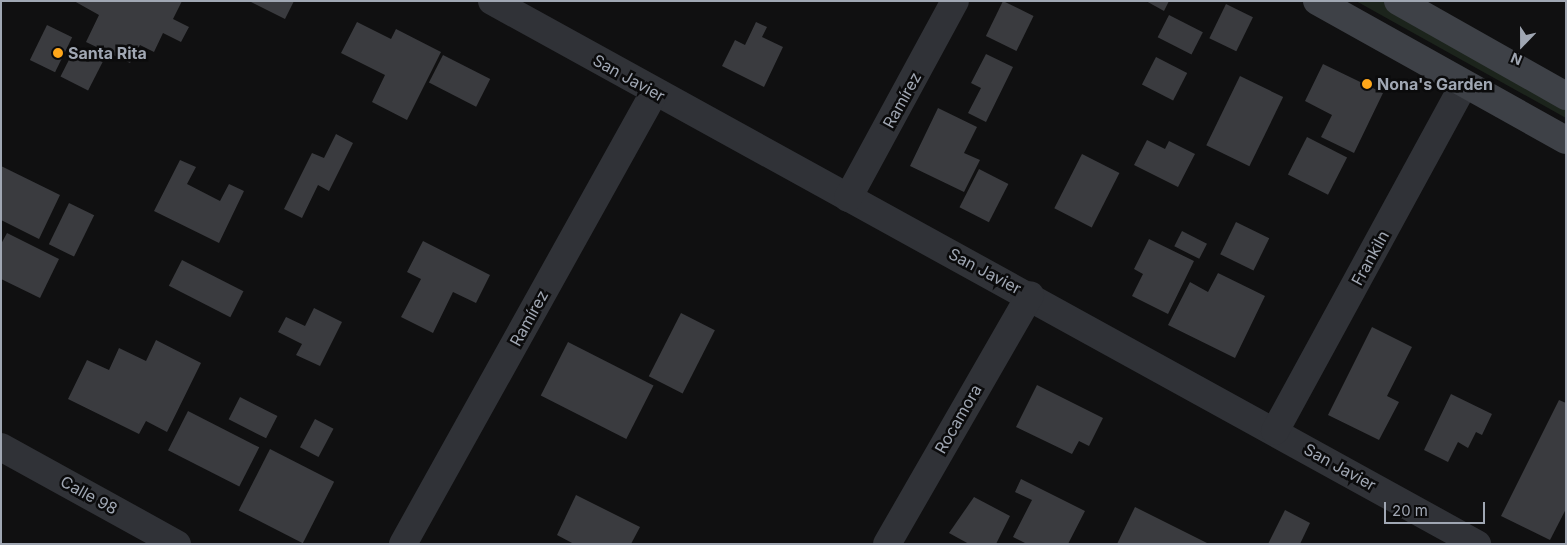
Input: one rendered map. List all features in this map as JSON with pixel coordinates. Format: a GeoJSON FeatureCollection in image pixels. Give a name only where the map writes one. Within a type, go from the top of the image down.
{"type":"FeatureCollection","features":[{"type":"Feature","properties":{"kind":"main road"},"geometry":{"type":"LineString","coordinates":[[1317,1],[1464,85],[1566,140]]}},
{"type":"Feature","properties":{"kind":"main road"},"geometry":{"type":"LineString","coordinates":[[1398,1],[1566,96]]}},
{"type":"Feature","properties":{"kind":"street","name":"San Javier"},"geometry":{"type":"LineString","coordinates":[[492,1],[654,93],[1030,295],[1477,544]]}},
{"type":"Feature","properties":{"kind":"street","name":"Ramírez"},"geometry":{"type":"LineString","coordinates":[[848,198],[955,1]]}},
{"type":"Feature","properties":{"kind":"street","name":"Frankiln"},"geometry":{"type":"LineString","coordinates":[[1275,430],[1464,85]]}},
{"type":"Feature","properties":{"kind":"street","name":"Ramírez"},"geometry":{"type":"LineString","coordinates":[[413,540],[654,93]]}},
{"type":"Feature","properties":{"kind":"street","name":"Rocamora"},"geometry":{"type":"LineString","coordinates":[[887,544],[1030,295]]}},
{"type":"Feature","properties":{"kind":"street","name":"Calle 98"},"geometry":{"type":"LineString","coordinates":[[1,447],[177,544]]}},
{"type":"Feature","properties":{"kind":"shaded area"},"geometry":{"type":"Polygon","coordinates":[[[1356,1],[1395,1],[1566,97],[1566,118],[1356,1]]]}},
{"type":"Feature","properties":{"kind":"building"},"geometry":{"type":"Polygon","coordinates":[[[74,1],[182,1],[173,19],[189,27],[181,42],[163,33],[154,52],[140,45],[130,63],[86,42],[99,15],[74,1]]]}},
{"type":"Feature","properties":{"kind":"building"},"geometry":{"type":"Polygon","coordinates":[[[249,1],[294,1],[285,19],[249,1]]]}},
{"type":"Feature","properties":{"kind":"building"},"geometry":{"type":"Polygon","coordinates":[[[1003,1],[1034,16],[1016,51],[986,36],[1003,1]]]}},
{"type":"Feature","properties":{"kind":"building"},"geometry":{"type":"Polygon","coordinates":[[[1146,1],[1169,1],[1164,11],[1146,1]]]}},
{"type":"Feature","properties":{"kind":"building"},"geometry":{"type":"Polygon","coordinates":[[[1226,4],[1253,17],[1236,51],[1209,38],[1226,4]]]}},
{"type":"Feature","properties":{"kind":"building"},"geometry":{"type":"Polygon","coordinates":[[[1169,15],[1203,32],[1192,55],[1158,37],[1169,15]]]}},
{"type":"Feature","properties":{"kind":"building"},"geometry":{"type":"Polygon","coordinates":[[[357,22],[391,39],[396,29],[441,52],[407,120],[372,102],[385,75],[341,53],[357,22]]]}},
{"type":"Feature","properties":{"kind":"building"},"geometry":{"type":"Polygon","coordinates":[[[756,22],[767,27],[762,37],[783,47],[764,87],[722,66],[735,40],[745,45],[756,22]]]}},
{"type":"Feature","properties":{"kind":"building"},"geometry":{"type":"Polygon","coordinates":[[[47,25],[72,37],[55,72],[30,60],[47,25]]]}},
{"type":"Feature","properties":{"kind":"building"},"geometry":{"type":"Polygon","coordinates":[[[75,48],[103,62],[88,91],[60,77],[75,48]]]}},
{"type":"Feature","properties":{"kind":"building"},"geometry":{"type":"Polygon","coordinates":[[[986,54],[1013,67],[986,122],[968,113],[981,88],[971,83],[986,54]]]}},
{"type":"Feature","properties":{"kind":"building"},"geometry":{"type":"Polygon","coordinates":[[[443,55],[490,79],[476,107],[429,83],[443,55]]]}},
{"type":"Feature","properties":{"kind":"building"},"geometry":{"type":"Polygon","coordinates":[[[1156,57],[1187,73],[1173,101],[1142,85],[1156,57]]]}},
{"type":"Feature","properties":{"kind":"building"},"geometry":{"type":"Polygon","coordinates":[[[1323,64],[1383,93],[1354,153],[1321,137],[1332,115],[1305,101],[1323,64]]]}},
{"type":"Feature","properties":{"kind":"building"},"geometry":{"type":"Polygon","coordinates":[[[1240,76],[1283,97],[1249,166],[1206,145],[1240,76]]]}},
{"type":"Feature","properties":{"kind":"building"},"geometry":{"type":"Polygon","coordinates":[[[938,108],[977,127],[964,153],[980,160],[964,192],[910,166],[938,108]]]}},
{"type":"Feature","properties":{"kind":"building"},"geometry":{"type":"Polygon","coordinates":[[[336,134],[353,143],[329,191],[318,185],[302,218],[284,209],[312,153],[324,158],[336,134]]]}},
{"type":"Feature","properties":{"kind":"building"},"geometry":{"type":"Polygon","coordinates":[[[1307,137],[1347,157],[1328,195],[1288,174],[1307,137]]]}},
{"type":"Feature","properties":{"kind":"building"},"geometry":{"type":"Polygon","coordinates":[[[1147,140],[1165,149],[1169,141],[1195,154],[1178,187],[1134,165],[1147,140]]]}},
{"type":"Feature","properties":{"kind":"building"},"geometry":{"type":"Polygon","coordinates":[[[1082,154],[1119,173],[1092,227],[1054,208],[1082,154]]]}},
{"type":"Feature","properties":{"kind":"building"},"geometry":{"type":"Polygon","coordinates":[[[180,160],[196,167],[187,184],[220,201],[229,184],[244,191],[219,243],[154,211],[180,160]]]}},
{"type":"Feature","properties":{"kind":"building"},"geometry":{"type":"Polygon","coordinates":[[[1,166],[60,195],[39,239],[1,220],[1,166]]]}},
{"type":"Feature","properties":{"kind":"building"},"geometry":{"type":"Polygon","coordinates":[[[979,169],[1008,184],[989,222],[959,207],[979,169]]]}},
{"type":"Feature","properties":{"kind":"building"},"geometry":{"type":"Polygon","coordinates":[[[69,203],[94,215],[74,257],[49,244],[69,203]]]}},
{"type":"Feature","properties":{"kind":"building"},"geometry":{"type":"Polygon","coordinates":[[[1236,222],[1269,238],[1253,271],[1220,254],[1236,222]]]}},
{"type":"Feature","properties":{"kind":"building"},"geometry":{"type":"Polygon","coordinates":[[[1182,231],[1207,244],[1199,259],[1174,246],[1182,231]]]}},
{"type":"Feature","properties":{"kind":"building"},"geometry":{"type":"Polygon","coordinates":[[[7,233],[59,259],[40,298],[1,279],[1,244],[7,233]]]}},
{"type":"Feature","properties":{"kind":"building"},"geometry":{"type":"Polygon","coordinates":[[[1149,239],[1194,261],[1168,314],[1132,296],[1143,274],[1134,269],[1149,239]]]}},
{"type":"Feature","properties":{"kind":"building"},"geometry":{"type":"Polygon","coordinates":[[[423,241],[490,275],[476,303],[453,292],[433,333],[401,317],[421,279],[407,272],[423,241]]]}},
{"type":"Feature","properties":{"kind":"building"},"geometry":{"type":"Polygon","coordinates":[[[182,260],[243,291],[230,317],[169,286],[182,260]]]}},
{"type":"Feature","properties":{"kind":"building"},"geometry":{"type":"Polygon","coordinates":[[[1218,273],[1265,296],[1235,358],[1168,325],[1190,282],[1208,292],[1218,273]]]}},
{"type":"Feature","properties":{"kind":"building"},"geometry":{"type":"Polygon","coordinates":[[[314,308],[342,322],[320,366],[296,355],[302,344],[278,332],[286,317],[305,326],[314,308]]]}},
{"type":"Feature","properties":{"kind":"building"},"geometry":{"type":"Polygon","coordinates":[[[681,313],[715,330],[683,394],[649,376],[681,313]]]}},
{"type":"Feature","properties":{"kind":"building"},"geometry":{"type":"Polygon","coordinates":[[[1372,327],[1412,347],[1387,396],[1399,402],[1379,440],[1328,415],[1372,327]]]}},
{"type":"Feature","properties":{"kind":"building"},"geometry":{"type":"Polygon","coordinates":[[[156,340],[201,363],[167,432],[146,421],[139,434],[68,399],[87,360],[109,370],[119,348],[146,361],[156,340]]]}},
{"type":"Feature","properties":{"kind":"building"},"geometry":{"type":"Polygon","coordinates":[[[568,342],[654,386],[626,439],[541,395],[568,342]]]}},
{"type":"Feature","properties":{"kind":"building"},"geometry":{"type":"Polygon","coordinates":[[[1037,385],[1103,418],[1089,446],[1079,441],[1072,454],[1016,427],[1037,385]]]}},
{"type":"Feature","properties":{"kind":"building"},"geometry":{"type":"Polygon","coordinates":[[[1451,394],[1492,414],[1482,435],[1476,432],[1468,448],[1458,442],[1448,462],[1424,450],[1451,394]]]}},
{"type":"Feature","properties":{"kind":"building"},"geometry":{"type":"Polygon","coordinates":[[[240,397],[277,416],[266,438],[229,419],[240,397]]]}},
{"type":"Feature","properties":{"kind":"building"},"geometry":{"type":"Polygon","coordinates":[[[1559,400],[1566,403],[1566,509],[1550,540],[1501,516],[1559,400]]]}},
{"type":"Feature","properties":{"kind":"building"},"geometry":{"type":"Polygon","coordinates":[[[188,411],[259,447],[239,487],[168,450],[188,411]]]}},
{"type":"Feature","properties":{"kind":"building"},"geometry":{"type":"Polygon","coordinates":[[[315,419],[334,429],[319,457],[300,447],[315,419]]]}},
{"type":"Feature","properties":{"kind":"building"},"geometry":{"type":"Polygon","coordinates":[[[270,449],[334,482],[303,543],[239,510],[270,449]]]}},
{"type":"Feature","properties":{"kind":"building"},"geometry":{"type":"Polygon","coordinates":[[[1021,479],[1085,511],[1068,544],[1027,544],[1013,537],[1032,500],[1015,492],[1021,479]]]}},
{"type":"Feature","properties":{"kind":"building"},"geometry":{"type":"Polygon","coordinates":[[[576,495],[640,527],[631,544],[574,544],[557,535],[576,495]]]}},
{"type":"Feature","properties":{"kind":"building"},"geometry":{"type":"Polygon","coordinates":[[[974,497],[1010,516],[996,544],[969,544],[949,533],[974,497]]]}},
{"type":"Feature","properties":{"kind":"building"},"geometry":{"type":"Polygon","coordinates":[[[1135,507],[1209,544],[1117,544],[1135,507]]]}},
{"type":"Feature","properties":{"kind":"building"},"geometry":{"type":"Polygon","coordinates":[[[1285,510],[1310,523],[1300,544],[1268,544],[1285,510]]]}},
{"type":"Feature","properties":{"kind":"place","name":"Santa Rita"},"geometry":{"type":"Point","coordinates":[58,53]}},
{"type":"Feature","properties":{"kind":"place","name":"Nona's Garden"},"geometry":{"type":"Point","coordinates":[1367,84]}}]}
